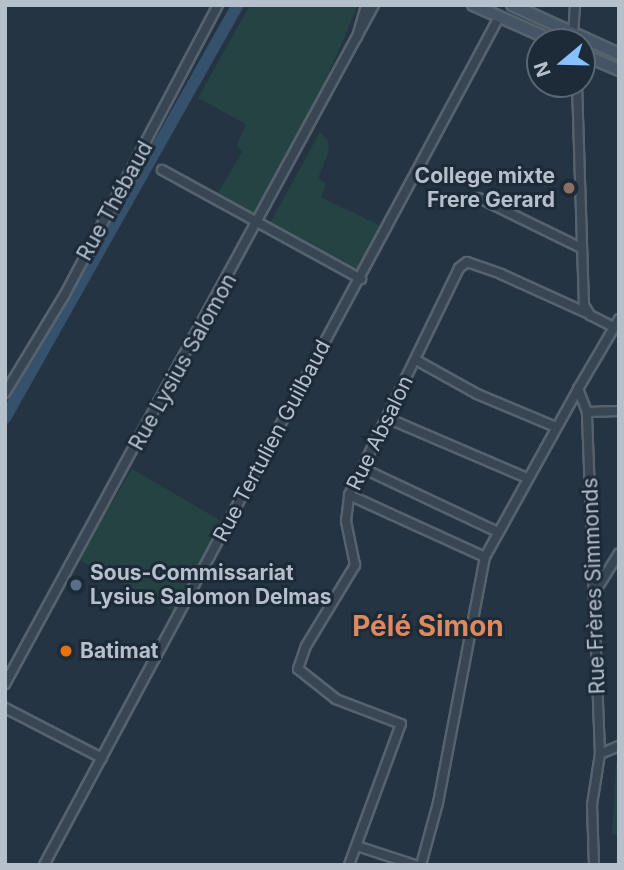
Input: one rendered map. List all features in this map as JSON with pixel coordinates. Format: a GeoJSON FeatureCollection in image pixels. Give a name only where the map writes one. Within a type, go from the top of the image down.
{"type":"FeatureCollection","features":[{"type":"Feature","properties":{"kind":"main road"},"geometry":{"type":"LineString","coordinates":[[473,5],[526,29]]}},
{"type":"Feature","properties":{"kind":"main road"},"geometry":{"type":"LineString","coordinates":[[512,5],[560,28]]}},
{"type":"Feature","properties":{"kind":"main road"},"geometry":{"type":"LineString","coordinates":[[596,44],[619,54]]}},
{"type":"Feature","properties":{"kind":"main road"},"geometry":{"type":"LineString","coordinates":[[596,60],[619,70]]}},
{"type":"Feature","properties":{"kind":"street","name":"Rue Thébaud"},"geometry":{"type":"LineString","coordinates":[[5,393],[64,296],[218,5]]}},
{"type":"Feature","properties":{"kind":"street","name":"Rue Lysius Salomon"},"geometry":{"type":"LineString","coordinates":[[357,37],[366,5]]}},
{"type":"Feature","properties":{"kind":"street","name":"Rue Lysius Salomon"},"geometry":{"type":"LineString","coordinates":[[5,684],[258,224],[374,5]]}},
{"type":"Feature","properties":{"kind":"street"},"geometry":{"type":"LineString","coordinates":[[573,28],[575,5]]}},
{"type":"Feature","properties":{"kind":"street","name":"Rue Tertulien Guilbaud"},"geometry":{"type":"LineString","coordinates":[[44,865],[361,279],[499,17]]}},
{"type":"Feature","properties":{"kind":"street"},"geometry":{"type":"LineString","coordinates":[[421,865],[438,803],[485,557],[496,531],[616,323],[587,313],[581,248],[577,98]]}},
{"type":"Feature","properties":{"kind":"street"},"geometry":{"type":"LineString","coordinates":[[162,170],[361,279]]}},
{"type":"Feature","properties":{"kind":"street"},"geometry":{"type":"LineString","coordinates":[[479,198],[581,248]]}},
{"type":"Feature","properties":{"kind":"street","name":"Rue Absalon"},"geometry":{"type":"LineString","coordinates":[[349,865],[401,724],[336,699],[298,669],[306,646],[355,565],[346,521],[349,495],[459,268],[467,262],[587,313]]}},
{"type":"Feature","properties":{"kind":"street"},"geometry":{"type":"LineString","coordinates":[[415,360],[477,394],[556,427]]}},
{"type":"Feature","properties":{"kind":"street","name":"Rue Frères Simmonds"},"geometry":{"type":"LineString","coordinates":[[578,389],[587,412],[600,754],[592,805],[594,865]]}},
{"type":"Feature","properties":{"kind":"street"},"geometry":{"type":"LineString","coordinates":[[587,412],[619,411]]}},
{"type":"Feature","properties":{"kind":"street"},"geometry":{"type":"LineString","coordinates":[[387,418],[527,478]]}},
{"type":"Feature","properties":{"kind":"street"},"geometry":{"type":"LineString","coordinates":[[362,468],[496,531]]}},
{"type":"Feature","properties":{"kind":"street"},"geometry":{"type":"LineString","coordinates":[[349,495],[485,557]]}},
{"type":"Feature","properties":{"kind":"street"},"geometry":{"type":"LineString","coordinates":[[593,594],[619,554]]}},
{"type":"Feature","properties":{"kind":"street"},"geometry":{"type":"LineString","coordinates":[[5,708],[102,758]]}},
{"type":"Feature","properties":{"kind":"street"},"geometry":{"type":"LineString","coordinates":[[600,754],[619,746]]}},
{"type":"Feature","properties":{"kind":"street"},"geometry":{"type":"LineString","coordinates":[[357,846],[415,865]]}},
{"type":"Feature","properties":{"kind":"green space"},"geometry":{"type":"Polygon","coordinates":[[[250,5],[358,5],[310,117],[256,217],[217,195],[242,152],[237,145],[246,124],[198,98],[250,5]]]}},
{"type":"Feature","properties":{"kind":"green space"},"geometry":{"type":"Polygon","coordinates":[[[320,132],[328,141],[329,151],[318,178],[326,184],[321,197],[385,228],[360,272],[270,223],[320,132]]]}},
{"type":"Feature","properties":{"kind":"green space"},"geometry":{"type":"Polygon","coordinates":[[[132,469],[223,522],[174,612],[78,559],[132,469]]]}},
{"type":"Feature","properties":{"kind":"green space"},"geometry":{"type":"Polygon","coordinates":[[[616,763],[619,763],[619,835],[612,834],[616,763]]]}},
{"type":"Feature","properties":{"kind":"waterway"},"geometry":{"type":"LineString","coordinates":[[5,418],[238,5]]}},
{"type":"Feature","properties":{"kind":"waterway"},"geometry":{"type":"LineString","coordinates":[[611,744],[619,741]]}},
{"type":"Feature","properties":{"kind":"place","name":"College mixte Frere Gerard"},"geometry":{"type":"Point","coordinates":[569,188]}},
{"type":"Feature","properties":{"kind":"place","name":"Sous-Commissariat Lysius Salomon Delmas"},"geometry":{"type":"Point","coordinates":[76,585]}},
{"type":"Feature","properties":{"kind":"place","name":"Batimat"},"geometry":{"type":"Point","coordinates":[66,651]}},
{"type":"Feature","properties":{"kind":"district","name":"Pélé Simon"},"geometry":{"type":"Point","coordinates":[428,626]}}]}
